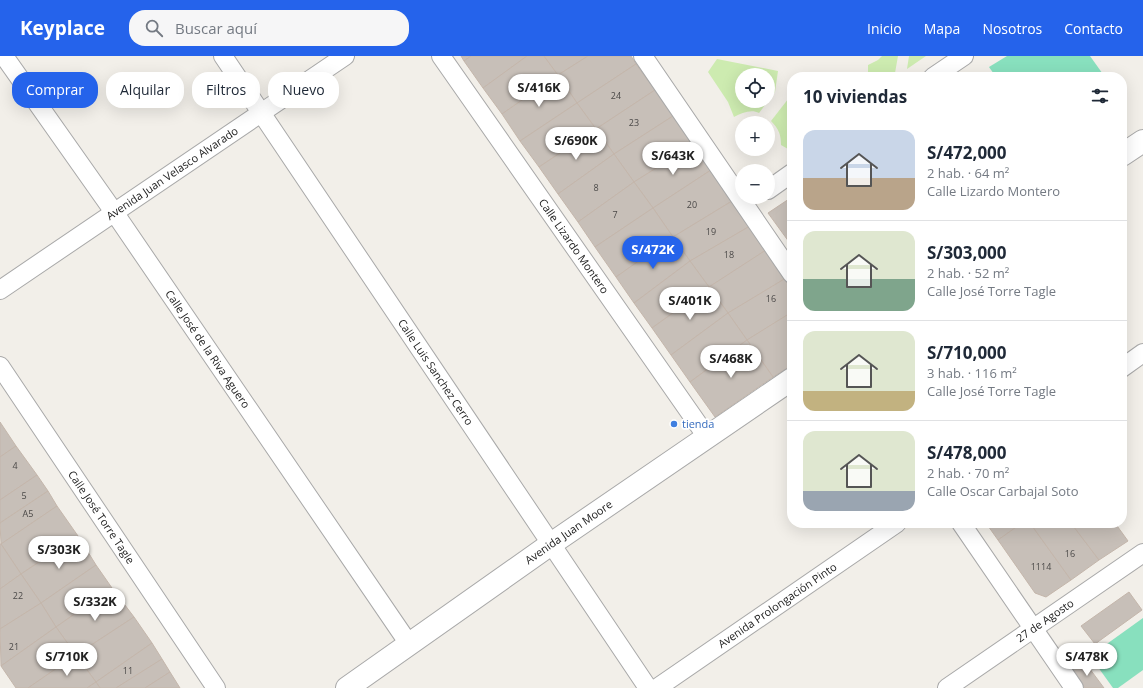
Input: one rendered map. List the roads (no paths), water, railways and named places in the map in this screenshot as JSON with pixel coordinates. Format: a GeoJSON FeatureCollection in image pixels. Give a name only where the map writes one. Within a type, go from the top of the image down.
{"type":"FeatureCollection","features":[{"type":"Feature","properties":{"kind":"street","name":"Calle José de la Riva Aguero"},"geometry":{"type":"LineString","coordinates":[[4,56],[114,212],[409,644]]}},
{"type":"Feature","properties":{"kind":"street","name":"Calle Luis Sanchez Cerro"},"geometry":{"type":"LineString","coordinates":[[223,56],[648,688]]}},
{"type":"Feature","properties":{"kind":"street","name":"Avenida Juan Velasco Alvarado"},"geometry":{"type":"LineString","coordinates":[[0,290],[345,56]]}},
{"type":"Feature","properties":{"kind":"street","name":"Calle Lizardo Montero"},"geometry":{"type":"LineString","coordinates":[[441,56],[707,437]]}},
{"type":"Feature","properties":{"kind":"street"},"geometry":{"type":"LineString","coordinates":[[643,56],[735,180]]}},
{"type":"Feature","properties":{"kind":"street"},"geometry":{"type":"LineString","coordinates":[[940,72],[964,56]]}},
{"type":"Feature","properties":{"kind":"street"},"geometry":{"type":"LineString","coordinates":[[1127,152],[1143,141]]}},
{"type":"Feature","properties":{"kind":"street"},"geometry":{"type":"LineString","coordinates":[[775,185],[787,177]]}},
{"type":"Feature","properties":{"kind":"street"},"geometry":{"type":"LineString","coordinates":[[753,204],[787,265]]}},
{"type":"Feature","properties":{"kind":"street"},"geometry":{"type":"LineString","coordinates":[[1127,364],[1143,353]]}},
{"type":"Feature","properties":{"kind":"street","name":"Calle José Torre Tagle"},"geometry":{"type":"LineString","coordinates":[[0,366],[216,688]]}},
{"type":"Feature","properties":{"kind":"street","name":"Avenida Juan Moore"},"geometry":{"type":"LineString","coordinates":[[347,688],[551,544],[787,382]]}},
{"type":"Feature","properties":{"kind":"street","name":"Avenida Prolongación Pinto"},"geometry":{"type":"LineString","coordinates":[[657,688],[890,528]]}},
{"type":"Feature","properties":{"kind":"street"},"geometry":{"type":"LineString","coordinates":[[964,528],[1074,688]]}},
{"type":"Feature","properties":{"kind":"street","name":"27 de Agosto"},"geometry":{"type":"LineString","coordinates":[[947,688],[1143,553]]}},
{"type":"Feature","properties":{"kind":"place","name":"tienda"},"geometry":{"type":"Point","coordinates":[674,424]}}]}
